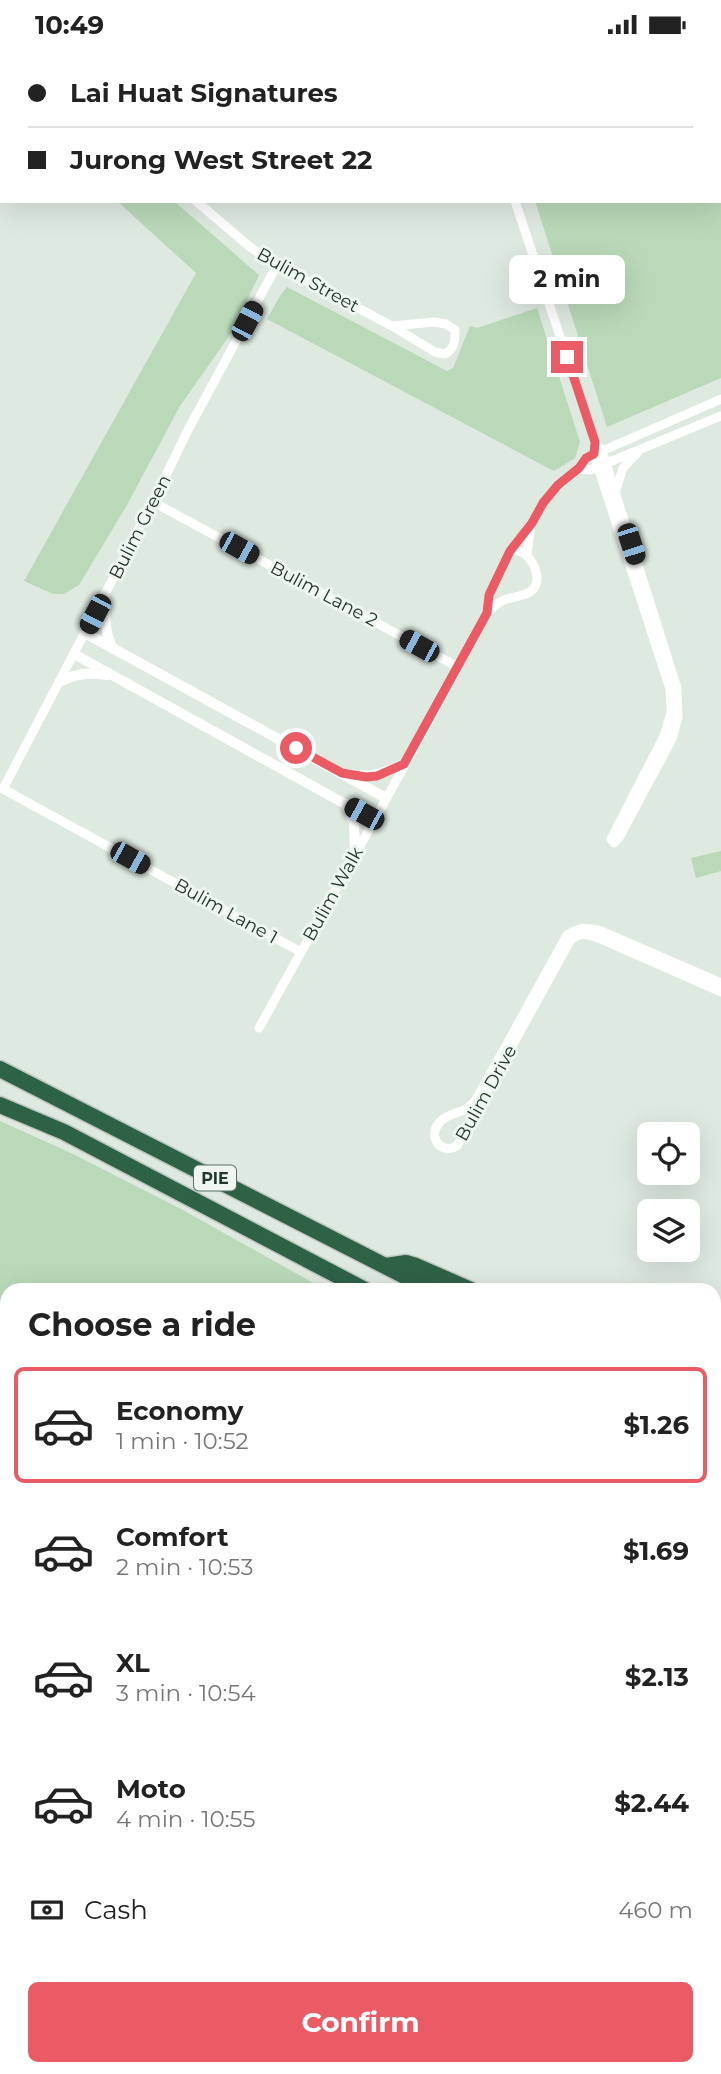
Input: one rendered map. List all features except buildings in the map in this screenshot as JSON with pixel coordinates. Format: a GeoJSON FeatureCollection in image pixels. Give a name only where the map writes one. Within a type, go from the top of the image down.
{"type":"FeatureCollection","features":[{"type":"Feature","properties":{"kind":"highway","name":"PIE"},"geometry":{"type":"LineString","coordinates":[[0,1069],[419,1283]]}},
{"type":"Feature","properties":{"kind":"highway","name":"PIE"},"geometry":{"type":"LineString","coordinates":[[0,1105],[64,1132],[352,1283]]}},
{"type":"Feature","properties":{"kind":"highway"},"geometry":{"type":"LineString","coordinates":[[386,1266],[405,1263],[455,1283]]}},
{"type":"Feature","properties":{"kind":"highway"},"geometry":{"type":"LineString","coordinates":[[341,1277],[348,1283]]}},
{"type":"Feature","properties":{"kind":"street","name":"Bulim Street"},"geometry":{"type":"LineString","coordinates":[[198,203],[250,247],[277,265],[393,326],[435,352],[445,354],[452,350],[455,342],[455,330],[446,324],[434,322],[393,326]]}},
{"type":"Feature","properties":{"kind":"street"},"geometry":{"type":"LineString","coordinates":[[516,203],[595,442],[670,689],[671,713],[664,736],[611,839],[614,843],[672,739],[678,708],[677,688],[615,494],[602,465]]}},
{"type":"Feature","properties":{"kind":"street","name":"Bulim Green"},"geometry":{"type":"LineString","coordinates":[[3,789],[188,430],[277,265]]}},
{"type":"Feature","properties":{"kind":"street","name":"Bulim Walk"},"geometry":{"type":"LineString","coordinates":[[259,1028],[487,613],[489,595],[510,551],[551,494],[586,458],[721,399]]}},
{"type":"Feature","properties":{"kind":"street"},"geometry":{"type":"LineString","coordinates":[[579,468],[590,470],[721,416]]}},
{"type":"Feature","properties":{"kind":"street"},"geometry":{"type":"LineString","coordinates":[[615,494],[623,468],[640,450]]}},
{"type":"Feature","properties":{"kind":"street","name":"Bulim Lane 2"},"geometry":{"type":"LineString","coordinates":[[153,502],[458,667]]}},
{"type":"Feature","properties":{"kind":"street","name":"Bulim Walk"},"geometry":{"type":"LineString","coordinates":[[487,613],[503,600],[530,593],[537,582],[536,567],[527,554],[532,523]]}},
{"type":"Feature","properties":{"kind":"street"},"geometry":{"type":"LineString","coordinates":[[510,551],[518,550],[527,554]]}},
{"type":"Feature","properties":{"kind":"street"},"geometry":{"type":"LineString","coordinates":[[105,595],[106,629],[113,649]]}},
{"type":"Feature","properties":{"kind":"street"},"geometry":{"type":"LineString","coordinates":[[85,633],[386,798]]}},
{"type":"Feature","properties":{"kind":"street"},"geometry":{"type":"LineString","coordinates":[[74,654],[374,820]]}},
{"type":"Feature","properties":{"kind":"street"},"geometry":{"type":"LineString","coordinates":[[60,682],[68,677],[94,673],[116,677]]}},
{"type":"Feature","properties":{"kind":"street"},"geometry":{"type":"LineString","coordinates":[[342,773],[377,776],[404,764]]}},
{"type":"Feature","properties":{"kind":"street","name":"Bulim Lane 1"},"geometry":{"type":"LineString","coordinates":[[3,789],[301,952]]}},
{"type":"Feature","properties":{"kind":"street"},"geometry":{"type":"LineString","coordinates":[[346,804],[354,823],[355,853]]}},
{"type":"Feature","properties":{"kind":"street","name":"Bulim Drive"},"geometry":{"type":"LineString","coordinates":[[721,983],[590,928],[574,930],[567,935],[476,1100],[468,1110],[444,1118],[436,1126],[435,1140],[444,1149],[457,1146],[575,936],[588,935],[598,938],[721,992]]}},
{"type":"Feature","properties":{"kind":"green space"},"geometry":{"type":"Polygon","coordinates":[[[119,203],[176,203],[259,275],[232,332],[180,406],[127,505],[79,585],[64,594],[53,594],[24,581],[196,273],[119,203]]]}},
{"type":"Feature","properties":{"kind":"green space"},"geometry":{"type":"Polygon","coordinates":[[[536,203],[721,203],[721,378],[607,427],[536,203]]]}},
{"type":"Feature","properties":{"kind":"green space"},"geometry":{"type":"Polygon","coordinates":[[[287,287],[447,371],[453,368],[470,326],[477,328],[537,308],[580,442],[575,458],[554,471],[267,319],[287,287]]]}},
{"type":"Feature","properties":{"kind":"green space"},"geometry":{"type":"Polygon","coordinates":[[[721,851],[721,871],[696,878],[691,858],[721,851]]]}},
{"type":"Feature","properties":{"kind":"green space"},"geometry":{"type":"Polygon","coordinates":[[[0,1121],[73,1154],[181,1209],[313,1283],[0,1283],[0,1121]]]}},
{"type":"Feature","properties":{"kind":"route"},"geometry":{"type":"LineString","coordinates":[[296,748],[342,773],[366,777],[377,776],[404,764],[487,613],[489,595],[510,551],[558,485],[579,468],[586,458],[594,454],[595,442],[567,357]]}}]}
